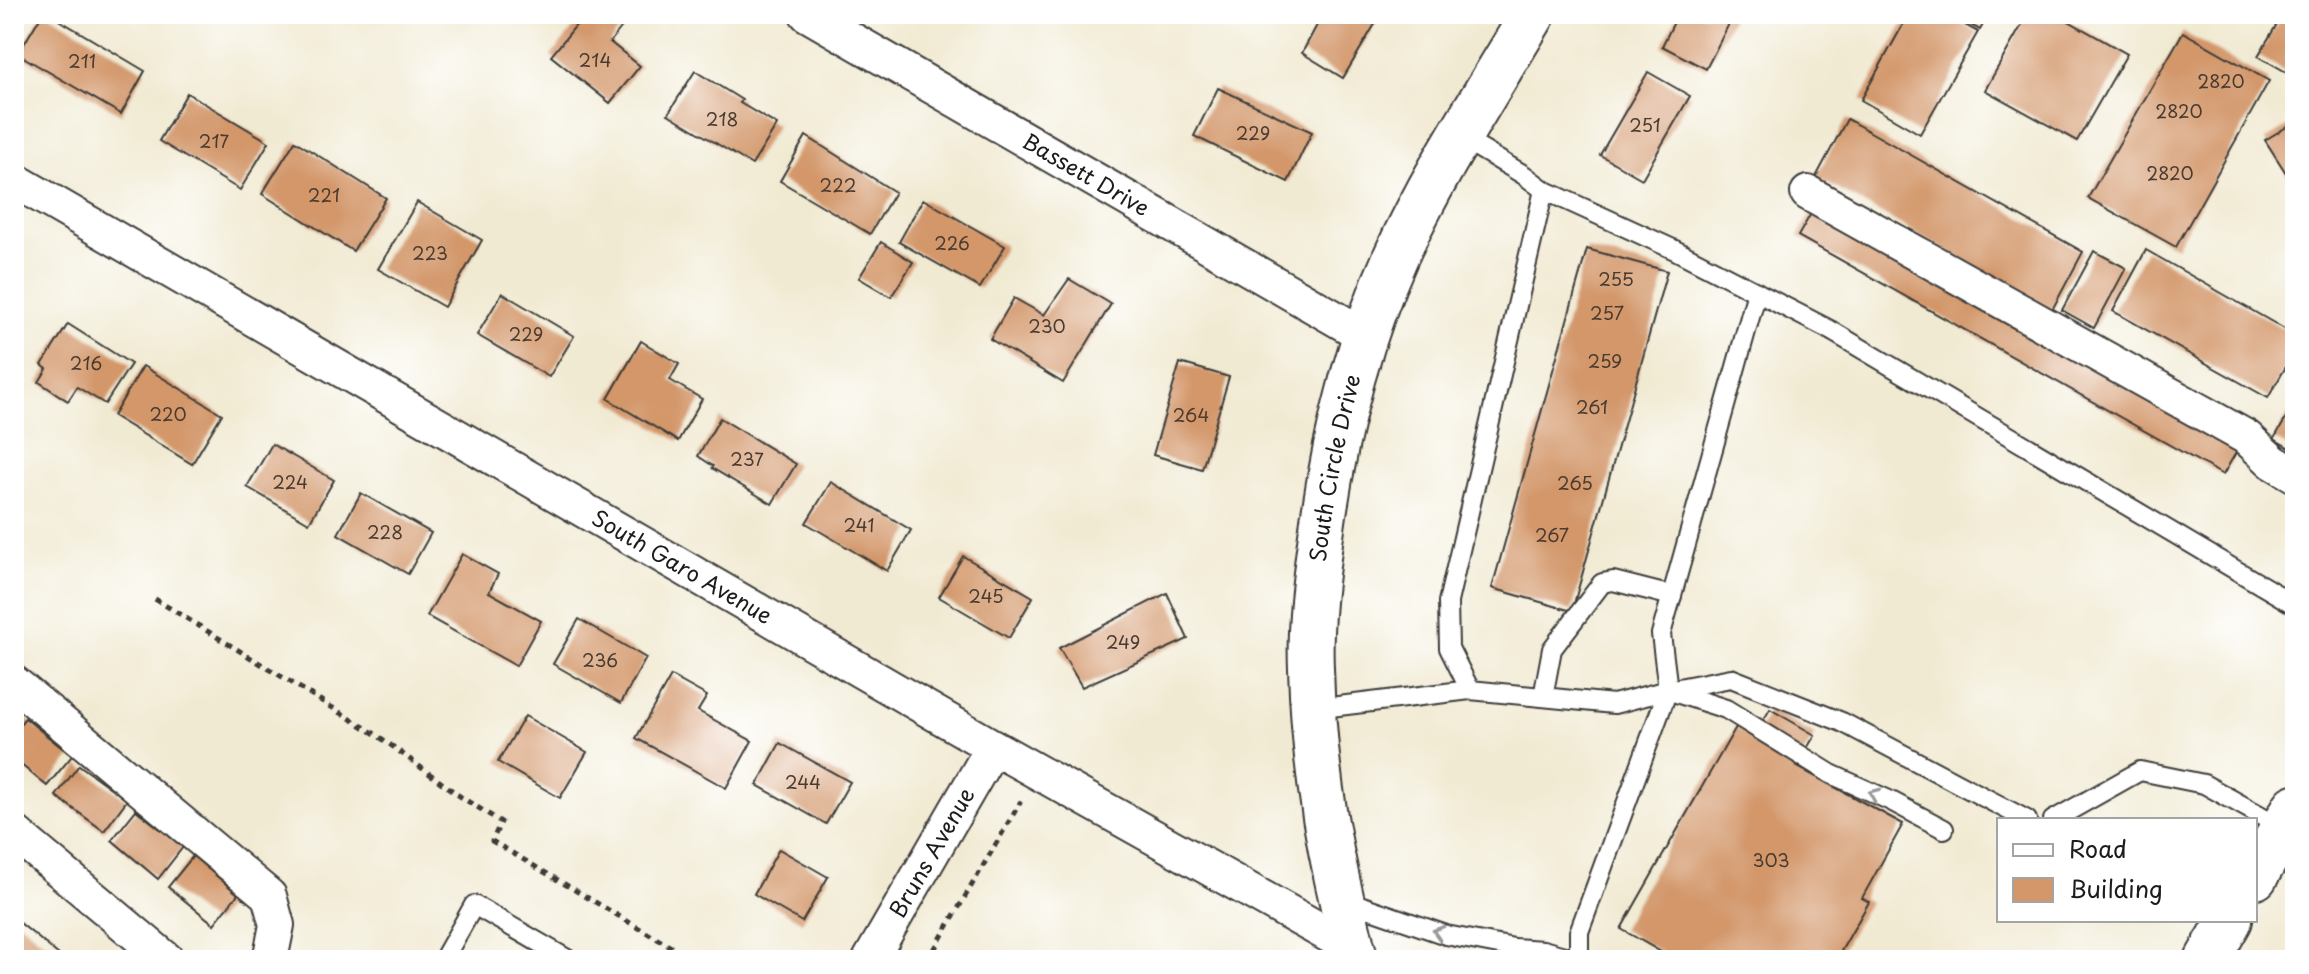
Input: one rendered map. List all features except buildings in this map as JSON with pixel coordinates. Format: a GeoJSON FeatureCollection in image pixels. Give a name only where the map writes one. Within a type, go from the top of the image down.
{"type":"FeatureCollection","features":[{"type":"Feature","properties":{"kind":"main road","name":"South Circle Drive"},"geometry":{"type":"LineString","coordinates":[[1354,954],[1326,830],[1310,667],[1316,572],[1328,483],[1364,335],[1396,256],[1436,177],[1533,14]]}},
{"type":"Feature","properties":{"kind":"main road"},"geometry":{"type":"LineString","coordinates":[[2257,873],[2289,817]]}},
{"type":"Feature","properties":{"kind":"main road"},"geometry":{"type":"LineString","coordinates":[[2207,960],[2229,922]]}},
{"type":"Feature","properties":{"kind":"street","name":"Bassett Drive"},"geometry":{"type":"LineString","coordinates":[[823,18],[1364,335]]}},
{"type":"Feature","properties":{"kind":"street","name":"South Garo Avenue"},"geometry":{"type":"LineString","coordinates":[[14,180],[1354,954]]}},
{"type":"Feature","properties":{"kind":"street"},"geometry":{"type":"LineString","coordinates":[[1808,193],[2246,437],[2273,462],[2295,475]]}},
{"type":"Feature","properties":{"kind":"street"},"geometry":{"type":"LineString","coordinates":[[14,683],[269,896],[277,925],[270,960]]}},
{"type":"Feature","properties":{"kind":"street","name":"Bruns Avenue"},"geometry":{"type":"LineString","coordinates":[[870,960],[993,747]]}},
{"type":"Feature","properties":{"kind":"street"},"geometry":{"type":"LineString","coordinates":[[14,832],[167,960]]}},
{"type":"Feature","properties":{"kind":"lane"},"geometry":{"type":"LineString","coordinates":[[1460,137],[1544,190],[1675,250],[1830,330],[2295,605]]}},
{"type":"Feature","properties":{"kind":"lane"},"geometry":{"type":"LineString","coordinates":[[1470,690],[1449,648],[1448,602],[1544,190]]}},
{"type":"Feature","properties":{"kind":"lane"},"geometry":{"type":"LineString","coordinates":[[1341,899],[1507,954],[1543,950],[1579,960],[1579,932],[1668,690],[1661,634],[1757,292]]}},
{"type":"Feature","properties":{"kind":"lane"},"geometry":{"type":"LineString","coordinates":[[1543,697],[1552,649],[1602,583],[1613,581],[1672,596]]}},
{"type":"Feature","properties":{"kind":"lane"},"geometry":{"type":"LineString","coordinates":[[1314,709],[1470,690],[1614,704],[1731,678],[1842,722],[2023,818]]}},
{"type":"Feature","properties":{"kind":"lane"},"geometry":{"type":"LineString","coordinates":[[1668,690],[1726,709],[1831,774],[1944,829]]}},
{"type":"Feature","properties":{"kind":"lane"},"geometry":{"type":"LineString","coordinates":[[2057,818],[2140,771],[2204,784],[2289,817]]}},
{"type":"Feature","properties":{"kind":"lane"},"geometry":{"type":"LineString","coordinates":[[443,960],[474,905],[569,960]]}},
{"type":"Feature","properties":{"kind":"path"},"geometry":{"type":"LineString","coordinates":[[155,599],[377,735],[461,797],[501,822],[492,841],[693,960]]}},
{"type":"Feature","properties":{"kind":"path"},"geometry":{"type":"LineString","coordinates":[[928,960],[1037,772]]}}]}
